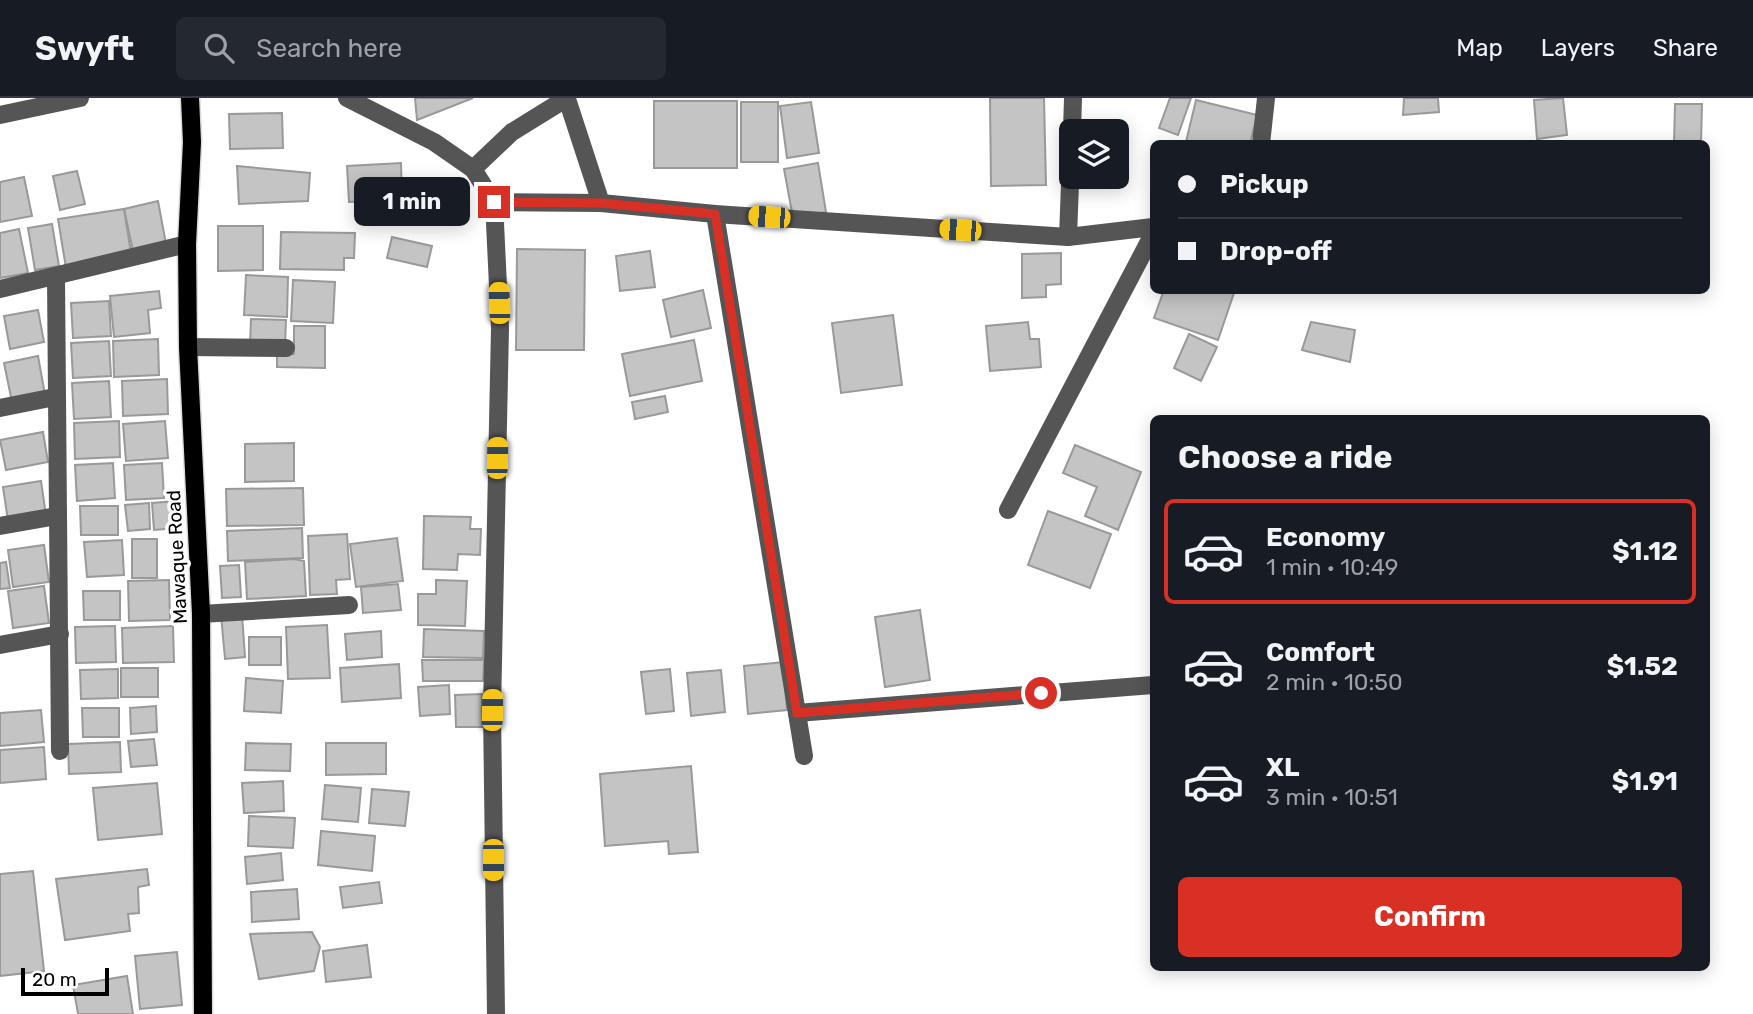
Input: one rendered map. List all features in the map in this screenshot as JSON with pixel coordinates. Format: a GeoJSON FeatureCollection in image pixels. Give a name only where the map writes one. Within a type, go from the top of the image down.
{"type":"FeatureCollection","features":[{"type":"Feature","properties":{"kind":"main road","name":"Mawaque Road"},"geometry":{"type":"LineString","coordinates":[[190,98],[192,142],[187,244],[188,347],[201,614],[202,1014]]}},
{"type":"Feature","properties":{"kind":"street"},"geometry":{"type":"LineString","coordinates":[[0,115],[80,98]]}},
{"type":"Feature","properties":{"kind":"street"},"geometry":{"type":"LineString","coordinates":[[347,98],[434,142],[473,169],[494,202],[499,328],[492,710],[496,1014]]}},
{"type":"Feature","properties":{"kind":"street"},"geometry":{"type":"LineString","coordinates":[[473,169],[512,132],[567,98],[601,203]]}},
{"type":"Feature","properties":{"kind":"street"},"geometry":{"type":"LineString","coordinates":[[1072,119],[1073,98]]}},
{"type":"Feature","properties":{"kind":"street"},"geometry":{"type":"LineString","coordinates":[[1261,140],[1266,98]]}},
{"type":"Feature","properties":{"kind":"street"},"geometry":{"type":"LineString","coordinates":[[1068,237],[1070,189]]}},
{"type":"Feature","properties":{"kind":"street"},"geometry":{"type":"LineString","coordinates":[[494,202],[601,203],[715,214],[1068,237],[1150,227]]}},
{"type":"Feature","properties":{"kind":"street"},"geometry":{"type":"LineString","coordinates":[[715,214],[804,756]]}},
{"type":"Feature","properties":{"kind":"street"},"geometry":{"type":"LineString","coordinates":[[1008,510],[1150,240]]}},
{"type":"Feature","properties":{"kind":"street"},"geometry":{"type":"LineString","coordinates":[[0,289],[56,278],[187,244]]}},
{"type":"Feature","properties":{"kind":"street"},"geometry":{"type":"LineString","coordinates":[[56,278],[60,751]]}},
{"type":"Feature","properties":{"kind":"street"},"geometry":{"type":"LineString","coordinates":[[188,347],[286,348]]}},
{"type":"Feature","properties":{"kind":"street"},"geometry":{"type":"LineString","coordinates":[[0,408],[55,397]]}},
{"type":"Feature","properties":{"kind":"street"},"geometry":{"type":"LineString","coordinates":[[0,526],[57,516]]}},
{"type":"Feature","properties":{"kind":"street"},"geometry":{"type":"LineString","coordinates":[[201,614],[349,605]]}},
{"type":"Feature","properties":{"kind":"street"},"geometry":{"type":"LineString","coordinates":[[0,645],[60,634]]}},
{"type":"Feature","properties":{"kind":"street"},"geometry":{"type":"LineString","coordinates":[[797,713],[1150,685]]}},
{"type":"Feature","properties":{"kind":"building"},"geometry":{"type":"Polygon","coordinates":[[[415,98],[473,98],[417,120],[415,98]]]}},
{"type":"Feature","properties":{"kind":"building"},"geometry":{"type":"Polygon","coordinates":[[[990,98],[1044,98],[1046,185],[991,186],[990,98]]]}},
{"type":"Feature","properties":{"kind":"building"},"geometry":{"type":"Polygon","coordinates":[[[1170,98],[1191,98],[1178,135],[1159,128],[1170,98]]]}},
{"type":"Feature","properties":{"kind":"building"},"geometry":{"type":"Polygon","coordinates":[[[1404,98],[1438,98],[1439,112],[1403,115],[1404,98]]]}},
{"type":"Feature","properties":{"kind":"building"},"geometry":{"type":"Polygon","coordinates":[[[1563,98],[1567,135],[1537,139],[1534,100],[1563,98]]]}},
{"type":"Feature","properties":{"kind":"building"},"geometry":{"type":"Polygon","coordinates":[[[1196,100],[1257,115],[1251,140],[1186,140],[1196,100]]]}},
{"type":"Feature","properties":{"kind":"building"},"geometry":{"type":"Polygon","coordinates":[[[654,101],[737,101],[737,168],[654,168],[654,101]]]}},
{"type":"Feature","properties":{"kind":"building"},"geometry":{"type":"Polygon","coordinates":[[[741,102],[778,102],[778,162],[741,162],[741,102]]]}},
{"type":"Feature","properties":{"kind":"building"},"geometry":{"type":"Polygon","coordinates":[[[811,102],[819,153],[787,158],[780,106],[811,102]]]}},
{"type":"Feature","properties":{"kind":"building"},"geometry":{"type":"Polygon","coordinates":[[[1675,104],[1702,104],[1701,140],[1674,140],[1675,104]]]}},
{"type":"Feature","properties":{"kind":"building"},"geometry":{"type":"Polygon","coordinates":[[[282,113],[283,148],[230,149],[229,114],[282,113]]]}},
{"type":"Feature","properties":{"kind":"building"},"geometry":{"type":"Polygon","coordinates":[[[401,163],[402,199],[349,202],[347,166],[401,163]]]}},
{"type":"Feature","properties":{"kind":"building"},"geometry":{"type":"Polygon","coordinates":[[[818,163],[826,212],[793,218],[784,169],[818,163]]]}},
{"type":"Feature","properties":{"kind":"building"},"geometry":{"type":"Polygon","coordinates":[[[237,166],[310,173],[308,201],[239,204],[237,166]]]}},
{"type":"Feature","properties":{"kind":"building"},"geometry":{"type":"Polygon","coordinates":[[[77,171],[85,204],[60,210],[53,176],[77,171]]]}},
{"type":"Feature","properties":{"kind":"building"},"geometry":{"type":"Polygon","coordinates":[[[24,177],[32,216],[0,222],[0,182],[24,177]]]}},
{"type":"Feature","properties":{"kind":"building"},"geometry":{"type":"Polygon","coordinates":[[[158,201],[166,244],[133,251],[124,209],[158,201]]]}},
{"type":"Feature","properties":{"kind":"building"},"geometry":{"type":"Polygon","coordinates":[[[124,209],[131,253],[66,268],[58,219],[124,209]]]}},
{"type":"Feature","properties":{"kind":"building"},"geometry":{"type":"Polygon","coordinates":[[[52,224],[59,266],[35,270],[28,228],[52,224]]]}},
{"type":"Feature","properties":{"kind":"building"},"geometry":{"type":"Polygon","coordinates":[[[218,226],[263,226],[263,270],[218,271],[218,226]]]}},
{"type":"Feature","properties":{"kind":"building"},"geometry":{"type":"Polygon","coordinates":[[[19,229],[28,273],[0,278],[0,233],[19,229]]]}},
{"type":"Feature","properties":{"kind":"building"},"geometry":{"type":"Polygon","coordinates":[[[281,232],[355,233],[354,258],[344,258],[344,270],[280,269],[281,232]]]}},
{"type":"Feature","properties":{"kind":"building"},"geometry":{"type":"Polygon","coordinates":[[[392,237],[432,246],[427,267],[387,258],[392,237]]]}},
{"type":"Feature","properties":{"kind":"building"},"geometry":{"type":"Polygon","coordinates":[[[517,249],[585,250],[584,350],[516,350],[517,249]]]}},
{"type":"Feature","properties":{"kind":"building"},"geometry":{"type":"Polygon","coordinates":[[[650,251],[655,287],[620,291],[616,256],[650,251]]]}},
{"type":"Feature","properties":{"kind":"building"},"geometry":{"type":"Polygon","coordinates":[[[1061,253],[1061,284],[1046,285],[1046,297],[1022,298],[1022,254],[1061,253]]]}},
{"type":"Feature","properties":{"kind":"building"},"geometry":{"type":"Polygon","coordinates":[[[246,275],[288,277],[287,317],[244,315],[246,275]]]}},
{"type":"Feature","properties":{"kind":"building"},"geometry":{"type":"Polygon","coordinates":[[[293,280],[335,282],[333,323],[291,321],[293,280]]]}},
{"type":"Feature","properties":{"kind":"building"},"geometry":{"type":"Polygon","coordinates":[[[703,290],[711,328],[671,337],[663,300],[703,290]]]}},
{"type":"Feature","properties":{"kind":"building"},"geometry":{"type":"Polygon","coordinates":[[[159,291],[161,308],[148,310],[150,333],[114,337],[110,296],[159,291]]]}},
{"type":"Feature","properties":{"kind":"building"},"geometry":{"type":"Polygon","coordinates":[[[1163,294],[1234,294],[1218,340],[1154,318],[1163,294]]]}},
{"type":"Feature","properties":{"kind":"building"},"geometry":{"type":"Polygon","coordinates":[[[109,301],[111,336],[73,338],[71,303],[109,301]]]}},
{"type":"Feature","properties":{"kind":"building"},"geometry":{"type":"Polygon","coordinates":[[[38,310],[44,342],[10,349],[4,316],[38,310]]]}},
{"type":"Feature","properties":{"kind":"building"},"geometry":{"type":"Polygon","coordinates":[[[893,315],[902,385],[841,393],[832,323],[893,315]]]}},
{"type":"Feature","properties":{"kind":"building"},"geometry":{"type":"Polygon","coordinates":[[[251,319],[286,320],[285,345],[250,344],[251,319]]]}},
{"type":"Feature","properties":{"kind":"building"},"geometry":{"type":"Polygon","coordinates":[[[1028,322],[1030,339],[1039,339],[1041,367],[990,371],[986,326],[1028,322]]]}},
{"type":"Feature","properties":{"kind":"building"},"geometry":{"type":"Polygon","coordinates":[[[1311,322],[1355,330],[1350,362],[1302,350],[1311,322]]]}},
{"type":"Feature","properties":{"kind":"building"},"geometry":{"type":"Polygon","coordinates":[[[294,326],[325,326],[325,368],[277,367],[277,354],[294,354],[294,326]]]}},
{"type":"Feature","properties":{"kind":"building"},"geometry":{"type":"Polygon","coordinates":[[[1189,334],[1217,347],[1201,381],[1174,368],[1189,334]]]}},
{"type":"Feature","properties":{"kind":"building"},"geometry":{"type":"Polygon","coordinates":[[[158,339],[159,375],[114,377],[113,341],[158,339]]]}},
{"type":"Feature","properties":{"kind":"building"},"geometry":{"type":"Polygon","coordinates":[[[694,340],[702,381],[630,396],[622,354],[694,340]]]}},
{"type":"Feature","properties":{"kind":"building"},"geometry":{"type":"Polygon","coordinates":[[[109,341],[111,376],[73,378],[71,343],[109,341]]]}},
{"type":"Feature","properties":{"kind":"building"},"geometry":{"type":"Polygon","coordinates":[[[38,356],[45,395],[12,402],[4,363],[38,356]]]}},
{"type":"Feature","properties":{"kind":"building"},"geometry":{"type":"Polygon","coordinates":[[[167,379],[168,414],[123,416],[122,381],[167,379]]]}},
{"type":"Feature","properties":{"kind":"building"},"geometry":{"type":"Polygon","coordinates":[[[109,381],[111,417],[74,419],[72,383],[109,381]]]}},
{"type":"Feature","properties":{"kind":"building"},"geometry":{"type":"Polygon","coordinates":[[[665,396],[668,412],[635,419],[632,402],[665,396]]]}},
{"type":"Feature","properties":{"kind":"building"},"geometry":{"type":"Polygon","coordinates":[[[119,421],[120,457],[75,459],[74,423],[119,421]]]}},
{"type":"Feature","properties":{"kind":"building"},"geometry":{"type":"Polygon","coordinates":[[[165,421],[168,458],[126,461],[123,424],[165,421]]]}},
{"type":"Feature","properties":{"kind":"building"},"geometry":{"type":"Polygon","coordinates":[[[43,432],[48,462],[6,470],[0,440],[43,432]]]}},
{"type":"Feature","properties":{"kind":"building"},"geometry":{"type":"Polygon","coordinates":[[[294,443],[294,481],[245,482],[245,444],[294,443]]]}},
{"type":"Feature","properties":{"kind":"building"},"geometry":{"type":"Polygon","coordinates":[[[1075,445],[1141,472],[1118,530],[1085,516],[1097,487],[1063,473],[1075,445]]]}},
{"type":"Feature","properties":{"kind":"building"},"geometry":{"type":"Polygon","coordinates":[[[113,463],[115,498],[77,501],[75,465],[113,463]]]}},
{"type":"Feature","properties":{"kind":"building"},"geometry":{"type":"Polygon","coordinates":[[[162,463],[164,498],[126,500],[124,465],[162,463]]]}},
{"type":"Feature","properties":{"kind":"building"},"geometry":{"type":"Polygon","coordinates":[[[41,481],[46,515],[8,521],[3,487],[41,481]]]}},
{"type":"Feature","properties":{"kind":"building"},"geometry":{"type":"Polygon","coordinates":[[[303,488],[304,525],[227,526],[226,489],[303,488]]]}},
{"type":"Feature","properties":{"kind":"building"},"geometry":{"type":"Polygon","coordinates":[[[176,501],[177,528],[154,530],[152,503],[176,501]]]}},
{"type":"Feature","properties":{"kind":"building"},"geometry":{"type":"Polygon","coordinates":[[[149,503],[150,529],[128,531],[125,505],[149,503]]]}},
{"type":"Feature","properties":{"kind":"building"},"geometry":{"type":"Polygon","coordinates":[[[80,506],[118,506],[118,535],[81,535],[80,506]]]}},
{"type":"Feature","properties":{"kind":"building"},"geometry":{"type":"Polygon","coordinates":[[[1048,511],[1111,534],[1090,588],[1028,565],[1048,511]]]}},
{"type":"Feature","properties":{"kind":"building"},"geometry":{"type":"Polygon","coordinates":[[[424,516],[471,517],[470,529],[481,529],[480,555],[458,554],[457,570],[423,569],[424,516]]]}},
{"type":"Feature","properties":{"kind":"building"},"geometry":{"type":"Polygon","coordinates":[[[302,528],[303,558],[228,561],[227,531],[302,528]]]}},
{"type":"Feature","properties":{"kind":"building"},"geometry":{"type":"Polygon","coordinates":[[[347,534],[350,579],[336,580],[337,594],[310,595],[308,536],[347,534]]]}},
{"type":"Feature","properties":{"kind":"building"},"geometry":{"type":"Polygon","coordinates":[[[397,538],[403,581],[356,587],[350,544],[397,538]]]}},
{"type":"Feature","properties":{"kind":"building"},"geometry":{"type":"Polygon","coordinates":[[[132,539],[157,539],[157,578],[132,578],[132,539]]]}},
{"type":"Feature","properties":{"kind":"building"},"geometry":{"type":"Polygon","coordinates":[[[122,540],[124,575],[87,577],[84,542],[122,540]]]}},
{"type":"Feature","properties":{"kind":"building"},"geometry":{"type":"Polygon","coordinates":[[[44,545],[49,582],[13,587],[8,550],[44,545]]]}},
{"type":"Feature","properties":{"kind":"building"},"geometry":{"type":"Polygon","coordinates":[[[294,559],[304,561],[306,596],[247,599],[245,562],[294,559]]]}},
{"type":"Feature","properties":{"kind":"building"},"geometry":{"type":"Polygon","coordinates":[[[6,562],[10,588],[0,589],[0,563],[6,562]]]}},
{"type":"Feature","properties":{"kind":"building"},"geometry":{"type":"Polygon","coordinates":[[[239,565],[241,597],[222,598],[220,566],[239,565]]]}},
{"type":"Feature","properties":{"kind":"building"},"geometry":{"type":"Polygon","coordinates":[[[169,580],[170,620],[129,621],[128,581],[169,580]]]}},
{"type":"Feature","properties":{"kind":"building"},"geometry":{"type":"Polygon","coordinates":[[[436,580],[467,581],[465,626],[418,625],[418,594],[436,594],[436,580]]]}},
{"type":"Feature","properties":{"kind":"building"},"geometry":{"type":"Polygon","coordinates":[[[398,584],[401,610],[363,613],[361,587],[398,584]]]}},
{"type":"Feature","properties":{"kind":"building"},"geometry":{"type":"Polygon","coordinates":[[[44,586],[49,623],[13,628],[8,591],[44,586]]]}},
{"type":"Feature","properties":{"kind":"building"},"geometry":{"type":"Polygon","coordinates":[[[83,591],[120,591],[120,620],[84,620],[83,591]]]}},
{"type":"Feature","properties":{"kind":"building"},"geometry":{"type":"Polygon","coordinates":[[[920,610],[930,680],[885,687],[875,617],[920,610]]]}},
{"type":"Feature","properties":{"kind":"building"},"geometry":{"type":"Polygon","coordinates":[[[242,614],[245,657],[225,659],[221,615],[242,614]]]}},
{"type":"Feature","properties":{"kind":"building"},"geometry":{"type":"Polygon","coordinates":[[[327,625],[330,678],[288,679],[286,627],[327,625]]]}},
{"type":"Feature","properties":{"kind":"building"},"geometry":{"type":"Polygon","coordinates":[[[115,626],[116,662],[76,663],[75,627],[115,626]]]}},
{"type":"Feature","properties":{"kind":"building"},"geometry":{"type":"Polygon","coordinates":[[[173,626],[174,662],[123,663],[122,628],[173,626]]]}},
{"type":"Feature","properties":{"kind":"building"},"geometry":{"type":"Polygon","coordinates":[[[424,629],[484,631],[483,658],[423,657],[424,629]]]}},
{"type":"Feature","properties":{"kind":"building"},"geometry":{"type":"Polygon","coordinates":[[[381,631],[382,657],[347,660],[345,634],[381,631]]]}},
{"type":"Feature","properties":{"kind":"building"},"geometry":{"type":"Polygon","coordinates":[[[249,637],[281,637],[281,665],[249,665],[249,637]]]}},
{"type":"Feature","properties":{"kind":"building"},"geometry":{"type":"Polygon","coordinates":[[[422,660],[484,660],[483,681],[423,681],[422,660]]]}},
{"type":"Feature","properties":{"kind":"building"},"geometry":{"type":"Polygon","coordinates":[[[783,662],[787,710],[748,714],[744,666],[783,662]]]}},
{"type":"Feature","properties":{"kind":"building"},"geometry":{"type":"Polygon","coordinates":[[[399,664],[401,698],[342,702],[340,668],[399,664]]]}},
{"type":"Feature","properties":{"kind":"building"},"geometry":{"type":"Polygon","coordinates":[[[121,668],[158,668],[158,697],[121,697],[121,668]]]}},
{"type":"Feature","properties":{"kind":"building"},"geometry":{"type":"Polygon","coordinates":[[[118,669],[118,698],[81,699],[80,670],[118,669]]]}},
{"type":"Feature","properties":{"kind":"building"},"geometry":{"type":"Polygon","coordinates":[[[670,669],[674,711],[646,714],[641,672],[670,669]]]}},
{"type":"Feature","properties":{"kind":"building"},"geometry":{"type":"Polygon","coordinates":[[[721,670],[725,712],[691,716],[687,673],[721,670]]]}},
{"type":"Feature","properties":{"kind":"building"},"geometry":{"type":"Polygon","coordinates":[[[246,678],[283,681],[281,713],[244,711],[246,678]]]}},
{"type":"Feature","properties":{"kind":"building"},"geometry":{"type":"Polygon","coordinates":[[[449,685],[450,714],[420,716],[418,687],[449,685]]]}},
{"type":"Feature","properties":{"kind":"building"},"geometry":{"type":"Polygon","coordinates":[[[482,694],[482,727],[456,727],[455,695],[482,694]]]}},
{"type":"Feature","properties":{"kind":"building"},"geometry":{"type":"Polygon","coordinates":[[[156,706],[157,732],[131,734],[130,708],[156,706]]]}},
{"type":"Feature","properties":{"kind":"building"},"geometry":{"type":"Polygon","coordinates":[[[82,708],[119,708],[119,737],[83,737],[82,708]]]}},
{"type":"Feature","properties":{"kind":"building"},"geometry":{"type":"Polygon","coordinates":[[[41,710],[44,742],[0,746],[0,713],[41,710]]]}},
{"type":"Feature","properties":{"kind":"building"},"geometry":{"type":"Polygon","coordinates":[[[154,739],[157,765],[131,767],[128,741],[154,739]]]}},
{"type":"Feature","properties":{"kind":"building"},"geometry":{"type":"Polygon","coordinates":[[[120,742],[121,772],[69,774],[68,744],[120,742]]]}},
{"type":"Feature","properties":{"kind":"building"},"geometry":{"type":"Polygon","coordinates":[[[246,743],[291,744],[290,771],[245,770],[246,743]]]}},
{"type":"Feature","properties":{"kind":"building"},"geometry":{"type":"Polygon","coordinates":[[[326,743],[386,743],[386,774],[326,775],[326,743]]]}},
{"type":"Feature","properties":{"kind":"building"},"geometry":{"type":"Polygon","coordinates":[[[44,747],[46,779],[0,783],[0,750],[44,747]]]}},
{"type":"Feature","properties":{"kind":"building"},"geometry":{"type":"Polygon","coordinates":[[[691,766],[698,852],[669,854],[668,841],[605,846],[600,774],[691,766]]]}},
{"type":"Feature","properties":{"kind":"building"},"geometry":{"type":"Polygon","coordinates":[[[283,781],[284,811],[244,813],[242,783],[283,781]]]}},
{"type":"Feature","properties":{"kind":"building"},"geometry":{"type":"Polygon","coordinates":[[[157,783],[162,834],[98,840],[93,788],[157,783]]]}},
{"type":"Feature","properties":{"kind":"building"},"geometry":{"type":"Polygon","coordinates":[[[325,785],[361,788],[358,822],[322,819],[325,785]]]}},
{"type":"Feature","properties":{"kind":"building"},"geometry":{"type":"Polygon","coordinates":[[[372,789],[409,792],[405,826],[369,823],[372,789]]]}},
{"type":"Feature","properties":{"kind":"building"},"geometry":{"type":"Polygon","coordinates":[[[249,816],[295,818],[293,848],[248,846],[249,816]]]}},
{"type":"Feature","properties":{"kind":"building"},"geometry":{"type":"Polygon","coordinates":[[[321,831],[375,836],[372,871],[318,865],[321,831]]]}},
{"type":"Feature","properties":{"kind":"building"},"geometry":{"type":"Polygon","coordinates":[[[281,853],[283,880],[247,884],[245,857],[281,853]]]}},
{"type":"Feature","properties":{"kind":"building"},"geometry":{"type":"Polygon","coordinates":[[[147,869],[149,885],[138,887],[139,913],[128,914],[130,931],[65,940],[56,879],[147,869]]]}},
{"type":"Feature","properties":{"kind":"building"},"geometry":{"type":"Polygon","coordinates":[[[33,871],[44,971],[0,976],[0,874],[33,871]]]}},
{"type":"Feature","properties":{"kind":"building"},"geometry":{"type":"Polygon","coordinates":[[[379,882],[382,903],[343,908],[340,887],[379,882]]]}},
{"type":"Feature","properties":{"kind":"building"},"geometry":{"type":"Polygon","coordinates":[[[297,889],[299,919],[252,922],[251,892],[297,889]]]}},
{"type":"Feature","properties":{"kind":"building"},"geometry":{"type":"Polygon","coordinates":[[[312,932],[320,947],[314,971],[259,979],[250,934],[312,932]]]}},
{"type":"Feature","properties":{"kind":"building"},"geometry":{"type":"Polygon","coordinates":[[[367,945],[371,977],[326,982],[323,951],[367,945]]]}},
{"type":"Feature","properties":{"kind":"building"},"geometry":{"type":"Polygon","coordinates":[[[177,952],[182,1005],[140,1009],[135,956],[177,952]]]}},
{"type":"Feature","properties":{"kind":"building"},"geometry":{"type":"Polygon","coordinates":[[[127,976],[133,1014],[78,1014],[73,985],[127,976]]]}},
{"type":"Feature","properties":{"kind":"route"},"geometry":{"type":"LineString","coordinates":[[494,202],[601,203],[715,214],[797,713],[1041,693]]}}]}
